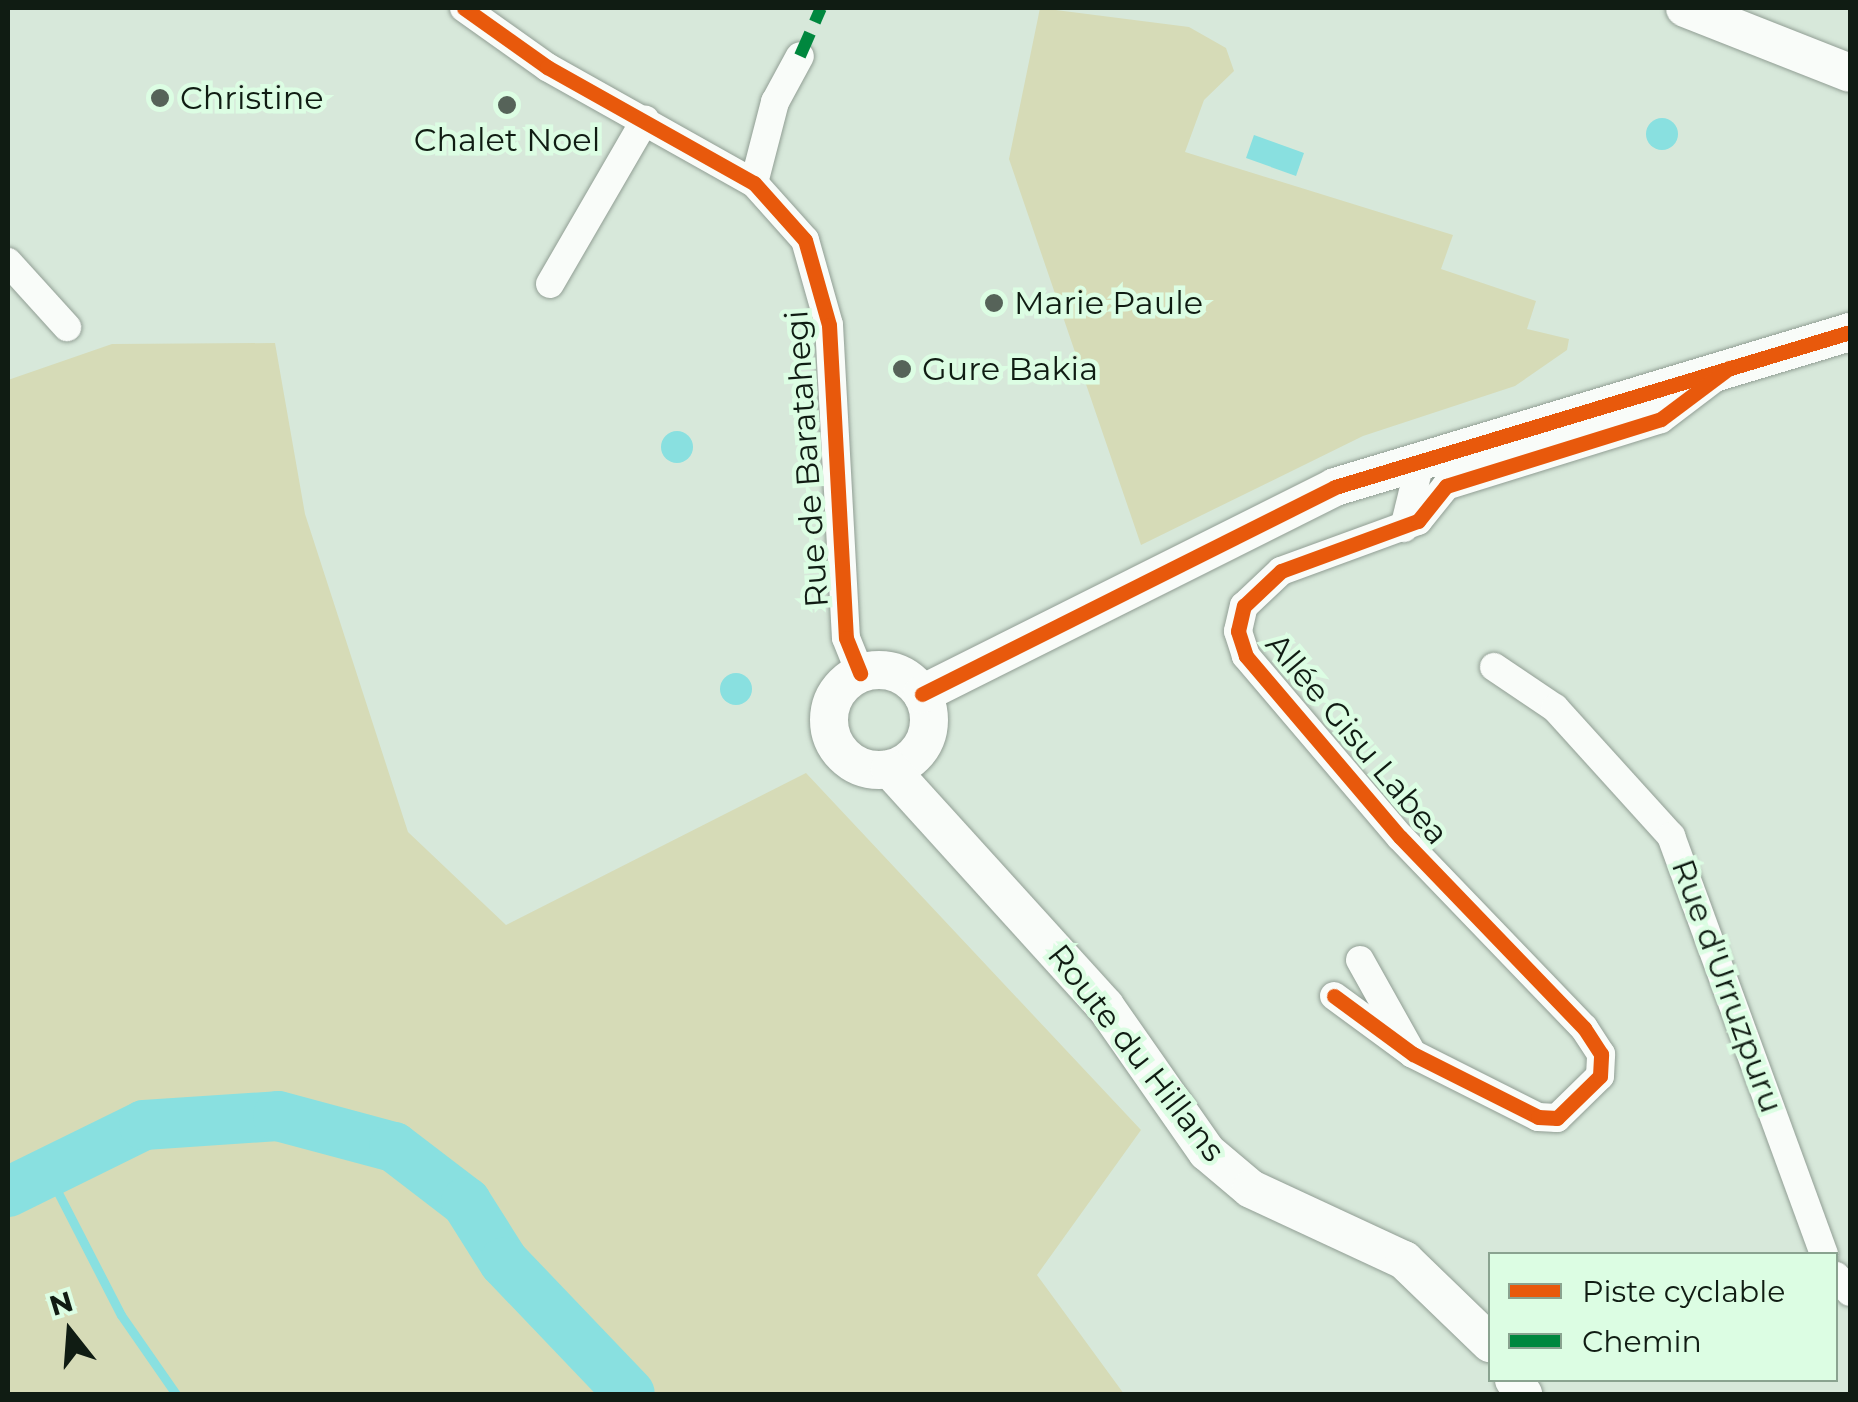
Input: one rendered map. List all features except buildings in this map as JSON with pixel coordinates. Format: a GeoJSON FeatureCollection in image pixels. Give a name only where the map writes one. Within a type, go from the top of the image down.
{"type":"FeatureCollection","features":[{"type":"Feature","properties":{"kind":"street","name":"Rue de Baratahegi"},"geometry":{"type":"LineString","coordinates":[[464,8],[547,67],[754,182],[806,240],[824,296],[846,638],[860,672]]}},
{"type":"Feature","properties":{"kind":"street"},"geometry":{"type":"LineString","coordinates":[[1685,8],[1850,73]]}},
{"type":"Feature","properties":{"kind":"street"},"geometry":{"type":"LineString","coordinates":[[754,182],[775,102],[800,56]]}},
{"type":"Feature","properties":{"kind":"street"},"geometry":{"type":"LineString","coordinates":[[550,284],[645,120]]}},
{"type":"Feature","properties":{"kind":"street"},"geometry":{"type":"LineString","coordinates":[[8,262],[68,327]]}},
{"type":"Feature","properties":{"kind":"street"},"geometry":{"type":"LineString","coordinates":[[922,694],[1283,509],[1421,459],[1850,332]]}},
{"type":"Feature","properties":{"kind":"street","name":"Allée Gisu Labea"},"geometry":{"type":"LineString","coordinates":[[1334,996],[1413,1054],[1538,1117],[1557,1118],[1600,1076],[1601,1054],[1584,1028],[1400,837],[1246,656],[1238,631],[1262,582],[1404,528],[1446,486],[1661,419],[1729,368]]}},
{"type":"Feature","properties":{"kind":"street"},"geometry":{"type":"LineString","coordinates":[[1404,528],[1421,459]]}},
{"type":"Feature","properties":{"kind":"street","name":"Rue d'Urruzpuru"},"geometry":{"type":"LineString","coordinates":[[1494,667],[1555,708],[1671,836],[1823,1252]]}},
{"type":"Feature","properties":{"kind":"street"},"geometry":{"type":"LineString","coordinates":[[884,669],[922,694],[928,730],[897,782],[854,765],[830,737],[832,699],[860,672],[884,669]]}},
{"type":"Feature","properties":{"kind":"street","name":"Route du Hillans"},"geometry":{"type":"LineString","coordinates":[[897,782],[1069,963],[1206,1152],[1252,1189],[1404,1260],[1488,1341]]}},
{"type":"Feature","properties":{"kind":"street"},"geometry":{"type":"LineString","coordinates":[[1360,960],[1413,1054]]}},
{"type":"Feature","properties":{"kind":"green space"},"geometry":{"type":"Polygon","coordinates":[[[1040,8],[1189,27],[1226,48],[1234,71],[1204,100],[1185,152],[1453,235],[1441,269],[1536,301],[1527,329],[1569,339],[1567,350],[1515,386],[1363,436],[1141,545],[1009,159],[1040,8]]]}},
{"type":"Feature","properties":{"kind":"green space"},"geometry":{"type":"Polygon","coordinates":[[[275,343],[305,514],[408,832],[506,925],[806,773],[1141,1130],[1037,1275],[1124,1394],[8,1394],[8,380],[112,344],[275,343]]]}},
{"type":"Feature","properties":{"kind":"water"},"geometry":{"type":"Polygon","coordinates":[[[1662,118],[1674,122],[1678,134],[1674,146],[1662,150],[1650,146],[1646,134],[1650,122],[1662,118]]]}},
{"type":"Feature","properties":{"kind":"water"},"geometry":{"type":"Polygon","coordinates":[[[1254,135],[1304,153],[1296,176],[1246,158],[1254,135]]]}},
{"type":"Feature","properties":{"kind":"water"},"geometry":{"type":"Polygon","coordinates":[[[677,431],[688,436],[693,447],[688,458],[677,463],[666,458],[661,447],[666,436],[677,431]]]}},
{"type":"Feature","properties":{"kind":"water"},"geometry":{"type":"Polygon","coordinates":[[[736,673],[747,678],[752,689],[747,700],[736,705],[725,700],[720,689],[725,678],[736,673]]]}},
{"type":"Feature","properties":{"kind":"waterway"},"geometry":{"type":"LineString","coordinates":[[8,1192],[144,1125],[278,1116],[394,1147],[466,1202],[504,1262],[630,1394]]}},
{"type":"Feature","properties":{"kind":"waterway"},"geometry":{"type":"LineString","coordinates":[[49,1175],[121,1315],[176,1394]]}},
{"type":"Feature","properties":{"kind":"marked path"},"geometry":{"type":"LineString","coordinates":[[800,56],[821,8]]}},
{"type":"Feature","properties":{"kind":"cycle path"},"geometry":{"type":"LineString","coordinates":[[464,8],[547,67],[754,183],[805,240],[829,325],[846,638],[860,673]]}},
{"type":"Feature","properties":{"kind":"cycle path"},"geometry":{"type":"LineString","coordinates":[[922,694],[1335,487],[1850,332]]}},
{"type":"Feature","properties":{"kind":"cycle path"},"geometry":{"type":"LineString","coordinates":[[1334,996],[1413,1054],[1538,1117],[1557,1118],[1600,1076],[1601,1054],[1584,1028],[1400,837],[1246,656],[1238,631],[1244,606],[1281,571],[1418,521],[1446,486],[1661,419],[1729,368]]}},
{"type":"Feature","properties":{"kind":"place","name":"Christine"},"geometry":{"type":"Point","coordinates":[160,98]}},
{"type":"Feature","properties":{"kind":"place","name":"Chalet Noel"},"geometry":{"type":"Point","coordinates":[507,105]}},
{"type":"Feature","properties":{"kind":"place","name":"Marie Paule"},"geometry":{"type":"Point","coordinates":[994,303]}},
{"type":"Feature","properties":{"kind":"place","name":"Gure Bakia"},"geometry":{"type":"Point","coordinates":[902,369]}}]}
